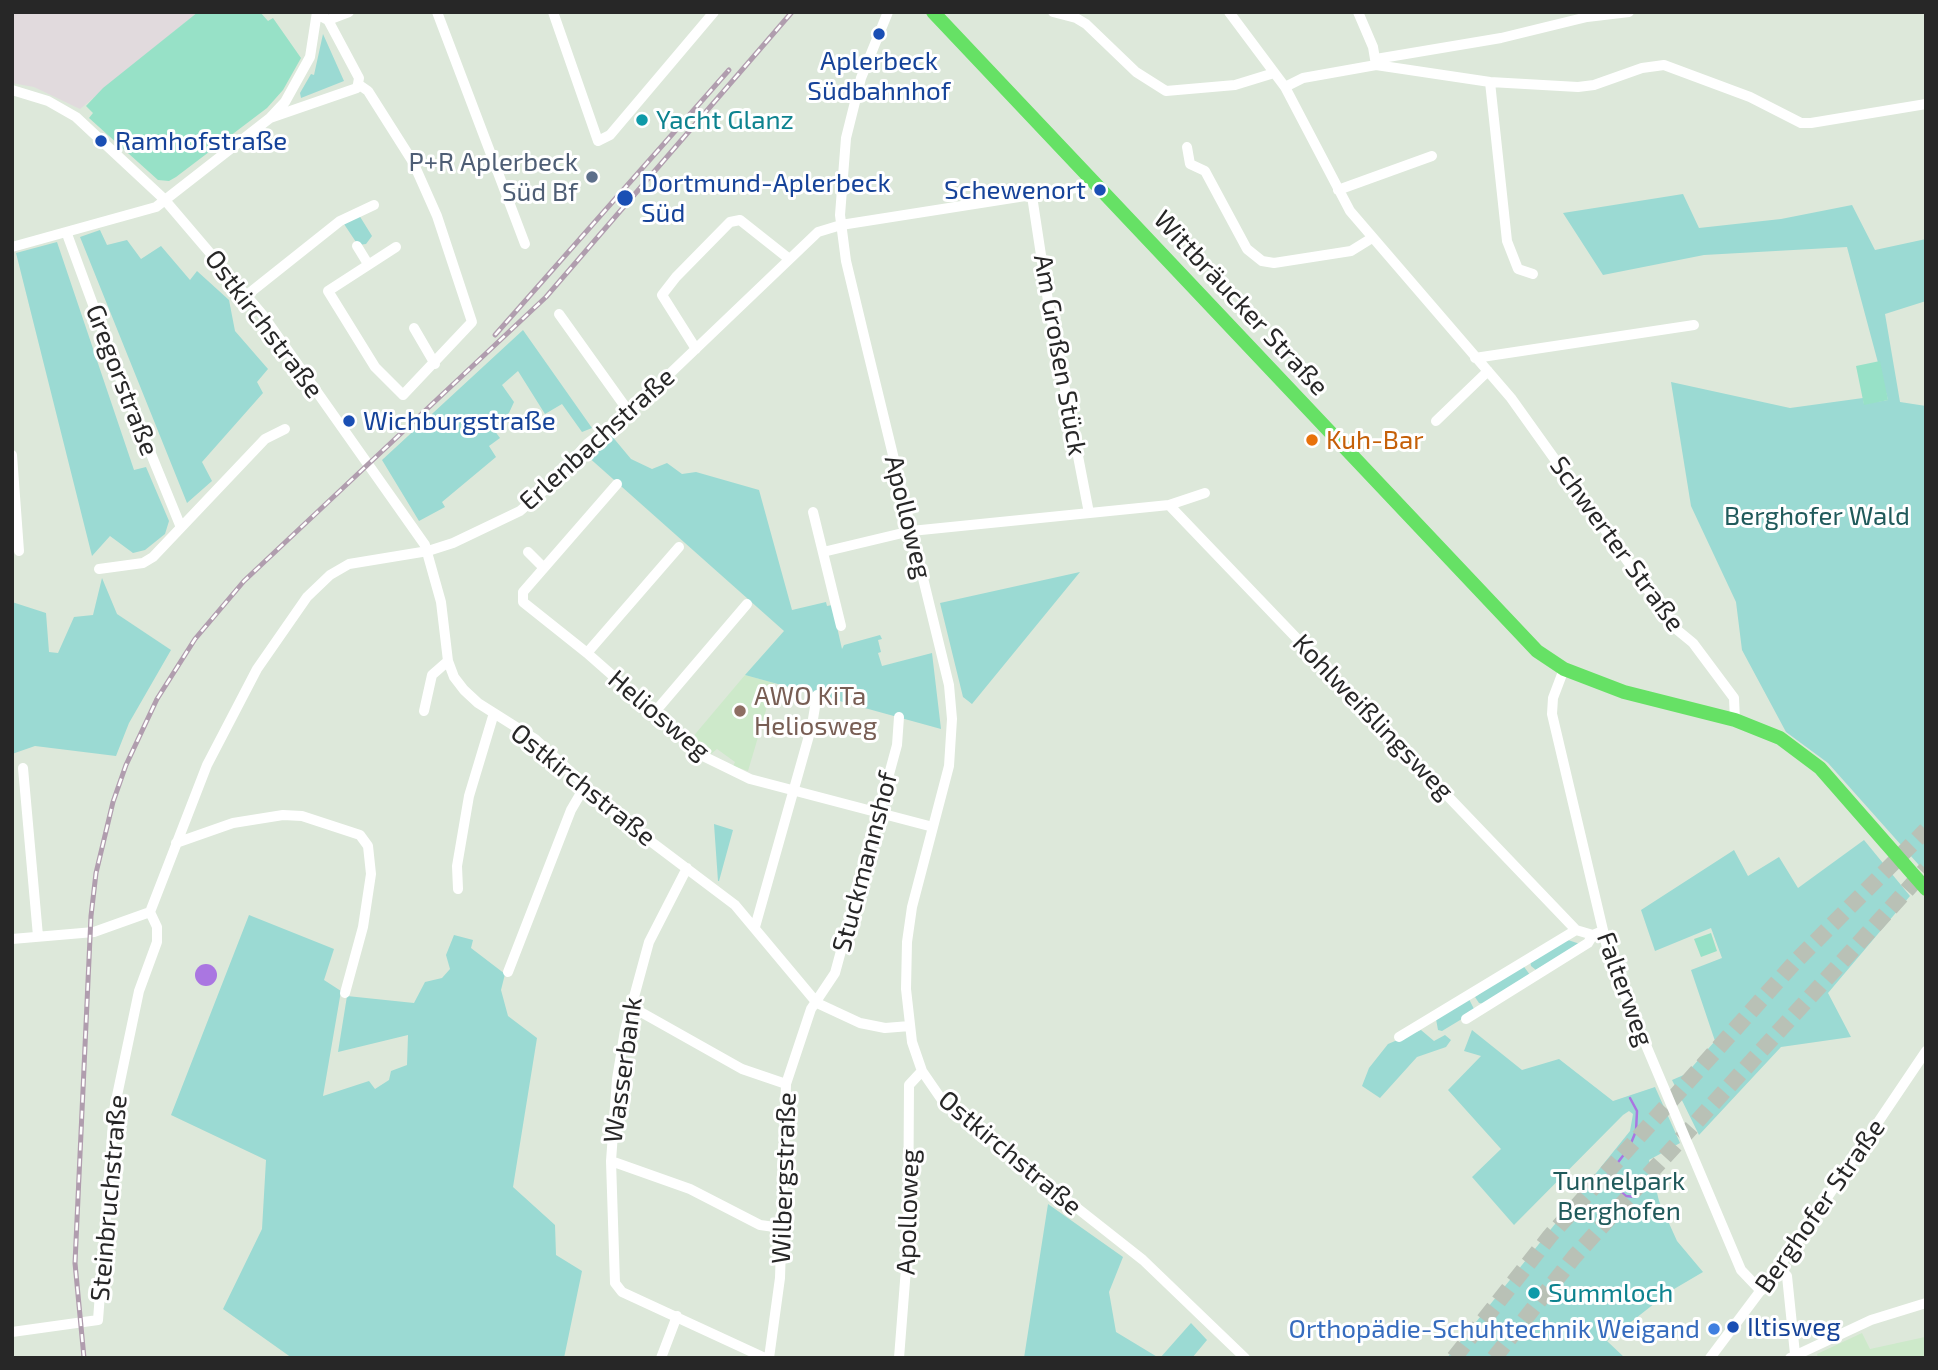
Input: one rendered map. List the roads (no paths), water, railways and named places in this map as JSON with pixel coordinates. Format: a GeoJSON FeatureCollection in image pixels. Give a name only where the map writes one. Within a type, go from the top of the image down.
{"type":"FeatureCollection","features":[{"type":"Feature","properties":{"kind":"main road","name":"Wittbräucker Straße"},"geometry":{"type":"LineString","coordinates":[[933,12],[1537,650],[1564,669],[1655,701],[1735,720],[1780,738],[1820,768],[1926,889]]}},
{"type":"Feature","properties":{"kind":"street"},"geometry":{"type":"LineString","coordinates":[[328,20],[349,12]]}},
{"type":"Feature","properties":{"kind":"street"},"geometry":{"type":"LineString","coordinates":[[437,12],[525,244]]}},
{"type":"Feature","properties":{"kind":"street"},"geometry":{"type":"LineString","coordinates":[[554,12],[598,141],[610,135],[714,12]]}},
{"type":"Feature","properties":{"kind":"street","name":"Apolloweg"},"geometry":{"type":"LineString","coordinates":[[888,12],[861,78],[846,138],[841,225],[849,273],[949,685],[952,719],[949,766],[912,907],[907,942],[910,1026]]}},
{"type":"Feature","properties":{"kind":"street"},"geometry":{"type":"LineString","coordinates":[[1053,12],[1076,18],[1086,24],[1136,72],[1166,91],[1236,85],[1274,73]]}},
{"type":"Feature","properties":{"kind":"street","name":"Schwerter Straße"},"geometry":{"type":"LineString","coordinates":[[1229,12],[1285,87],[1338,190],[1372,239],[1511,398],[1676,629],[1693,643],[1734,698],[1735,720]]}},
{"type":"Feature","properties":{"kind":"street"},"geometry":{"type":"LineString","coordinates":[[1358,12],[1376,62]]}},
{"type":"Feature","properties":{"kind":"street"},"geometry":{"type":"LineString","coordinates":[[1285,87],[1303,78],[1376,62],[1629,12]]}},
{"type":"Feature","properties":{"kind":"street"},"geometry":{"type":"LineString","coordinates":[[12,247],[147,211],[164,200],[270,118],[285,102],[310,57],[317,13],[328,20],[359,78],[356,88],[270,118]]}},
{"type":"Feature","properties":{"kind":"street"},"geometry":{"type":"LineString","coordinates":[[1376,62],[1490,82],[1578,87],[1594,85],[1642,68],[1664,65],[1750,97],[1801,122],[1811,124],[1926,104]]}},
{"type":"Feature","properties":{"kind":"street"},"geometry":{"type":"LineString","coordinates":[[1490,82],[1507,241],[1518,269],[1533,274]]}},
{"type":"Feature","properties":{"kind":"street"},"geometry":{"type":"LineString","coordinates":[[358,83],[369,91],[413,162],[437,216],[472,322],[403,395],[375,367],[328,291],[396,247]]}},
{"type":"Feature","properties":{"kind":"street","name":"Ostkirchstraße"},"geometry":{"type":"LineString","coordinates":[[12,90],[48,101],[76,117],[164,200],[247,295],[428,551],[441,602],[448,661],[454,677],[464,690],[535,739],[634,829],[736,905],[782,965],[817,1003],[860,1023],[884,1028],[910,1026],[922,1071],[944,1103],[1143,1260],[1179,1291],[1245,1358]]}},
{"type":"Feature","properties":{"kind":"street"},"geometry":{"type":"LineString","coordinates":[[1187,147],[1190,164],[1205,171],[1247,249],[1262,261],[1274,262],[1351,251],[1372,239]]}},
{"type":"Feature","properties":{"kind":"street"},"geometry":{"type":"LineString","coordinates":[[1338,190],[1433,156]]}},
{"type":"Feature","properties":{"kind":"street","name":"Erlenbachstraße"},"geometry":{"type":"LineString","coordinates":[[150,912],[207,765],[241,698],[267,653],[307,597],[330,575],[349,564],[428,551],[479,532],[520,511],[548,487],[587,444],[629,412],[818,232],[841,225],[1076,188],[1091,180]]}},
{"type":"Feature","properties":{"kind":"street","name":"Am Großen Stück"},"geometry":{"type":"LineString","coordinates":[[1032,196],[1048,301],[1089,513]]}},
{"type":"Feature","properties":{"kind":"street"},"geometry":{"type":"LineString","coordinates":[[247,295],[340,221],[374,205]]}},
{"type":"Feature","properties":{"kind":"street"},"geometry":{"type":"LineString","coordinates":[[695,349],[662,295],[730,222],[740,220],[788,258]]}},
{"type":"Feature","properties":{"kind":"street","name":"Gregorstraße"},"geometry":{"type":"LineString","coordinates":[[67,234],[120,378],[180,525]]}},
{"type":"Feature","properties":{"kind":"street"},"geometry":{"type":"LineString","coordinates":[[357,246],[368,264]]}},
{"type":"Feature","properties":{"kind":"street"},"geometry":{"type":"LineString","coordinates":[[559,314],[629,412]]}},
{"type":"Feature","properties":{"kind":"street"},"geometry":{"type":"LineString","coordinates":[[1475,358],[1694,325]]}},
{"type":"Feature","properties":{"kind":"street"},"geometry":{"type":"LineString","coordinates":[[414,328],[435,364]]}},
{"type":"Feature","properties":{"kind":"street"},"geometry":{"type":"LineString","coordinates":[[1436,421],[1488,371]]}},
{"type":"Feature","properties":{"kind":"street"},"geometry":{"type":"LineString","coordinates":[[99,569],[148,561],[265,439],[285,429]]}},
{"type":"Feature","properties":{"kind":"street"},"geometry":{"type":"LineString","coordinates":[[12,455],[19,551]]}},
{"type":"Feature","properties":{"kind":"street","name":"Heliosweg"},"geometry":{"type":"LineString","coordinates":[[617,484],[523,592],[523,602],[587,653],[705,757],[736,774],[933,827]]}},
{"type":"Feature","properties":{"kind":"street"},"geometry":{"type":"LineString","coordinates":[[823,552],[911,530],[1169,505],[1205,493]]}},
{"type":"Feature","properties":{"kind":"street","name":"Kohlweißlingsweg"},"geometry":{"type":"LineString","coordinates":[[1169,505],[1576,930]]}},
{"type":"Feature","properties":{"kind":"street"},"geometry":{"type":"LineString","coordinates":[[813,513],[841,626]]}},
{"type":"Feature","properties":{"kind":"street"},"geometry":{"type":"LineString","coordinates":[[587,653],[679,547]]}},
{"type":"Feature","properties":{"kind":"street"},"geometry":{"type":"LineString","coordinates":[[528,552],[543,567]]}},
{"type":"Feature","properties":{"kind":"street"},"geometry":{"type":"LineString","coordinates":[[654,713],[747,604]]}},
{"type":"Feature","properties":{"kind":"street"},"geometry":{"type":"LineString","coordinates":[[424,711],[432,675],[448,661]]}},
{"type":"Feature","properties":{"kind":"street","name":"Falterweg"},"geometry":{"type":"LineString","coordinates":[[1564,669],[1553,698],[1552,714],[1598,933],[1731,1248],[1741,1270],[1760,1291]]}},
{"type":"Feature","properties":{"kind":"street"},"geometry":{"type":"LineString","coordinates":[[755,927],[794,790],[817,695]]}},
{"type":"Feature","properties":{"kind":"street"},"geometry":{"type":"LineString","coordinates":[[458,889],[457,866],[469,796],[494,713]]}},
{"type":"Feature","properties":{"kind":"street","name":"Stuckmannshof"},"geometry":{"type":"LineString","coordinates":[[817,1003],[835,973],[897,745],[899,717]]}},
{"type":"Feature","properties":{"kind":"street"},"geometry":{"type":"LineString","coordinates":[[23,768],[38,936]]}},
{"type":"Feature","properties":{"kind":"street"},"geometry":{"type":"LineString","coordinates":[[508,972],[571,810],[585,786]]}},
{"type":"Feature","properties":{"kind":"street"},"geometry":{"type":"LineString","coordinates":[[176,843],[233,824],[283,815],[302,816],[360,835],[368,846],[371,874],[363,927],[345,993]]}},
{"type":"Feature","properties":{"kind":"street","name":"Wasserbank"},"geometry":{"type":"LineString","coordinates":[[677,1316],[622,1292],[615,1283],[611,1161],[617,1079],[630,1006],[653,931],[687,868]]}},
{"type":"Feature","properties":{"kind":"street"},"geometry":{"type":"LineString","coordinates":[[12,939],[94,932],[150,912]]}},
{"type":"Feature","properties":{"kind":"street","name":"Steinbruchstraße"},"geometry":{"type":"LineString","coordinates":[[12,1332],[98,1320],[112,1122],[139,991],[157,942],[157,927],[150,912]]}},
{"type":"Feature","properties":{"kind":"street"},"geometry":{"type":"LineString","coordinates":[[1399,1037],[1576,930],[1598,933]]}},
{"type":"Feature","properties":{"kind":"street"},"geometry":{"type":"LineString","coordinates":[[1466,1018],[1588,943],[1598,933]]}},
{"type":"Feature","properties":{"kind":"street"},"geometry":{"type":"LineString","coordinates":[[1526,960],[1535,975]]}},
{"type":"Feature","properties":{"kind":"street"},"geometry":{"type":"LineString","coordinates":[[1473,990],[1472,998],[1482,1007]]}},
{"type":"Feature","properties":{"kind":"street","name":"Wilbergstraße"},"geometry":{"type":"LineString","coordinates":[[767,1358],[778,1301],[786,1084],[804,1025],[817,1003]]}},
{"type":"Feature","properties":{"kind":"street"},"geometry":{"type":"LineString","coordinates":[[630,1006],[742,1069],[786,1084]]}},
{"type":"Feature","properties":{"kind":"street","name":"Berghofer Straße"},"geometry":{"type":"LineString","coordinates":[[1710,1358],[1779,1267],[1926,1051]]}},
{"type":"Feature","properties":{"kind":"street","name":"Apolloweg"},"geometry":{"type":"LineString","coordinates":[[899,1358],[909,1229],[909,1085],[922,1071]]}},
{"type":"Feature","properties":{"kind":"street"},"geometry":{"type":"LineString","coordinates":[[611,1161],[690,1189],[760,1225],[782,1228]]}},
{"type":"Feature","properties":{"kind":"street"},"geometry":{"type":"LineString","coordinates":[[1779,1267],[1787,1276],[1793,1356],[1810,1353],[1890,1312],[1926,1303]]}},
{"type":"Feature","properties":{"kind":"street"},"geometry":{"type":"LineString","coordinates":[[661,1358],[677,1316],[767,1358]]}},
{"type":"Feature","properties":{"kind":"waterway"},"geometry":{"type":"LineString","coordinates":[[1605,1179],[1629,1148],[1636,1131],[1637,1111],[1630,1098]]}},
{"type":"Feature","properties":{"kind":"waterway"},"geometry":{"type":"LineString","coordinates":[[1613,1186],[1626,1196],[1635,1197],[1655,1179],[1667,1181]]}},
{"type":"Feature","properties":{"kind":"tunnel"},"geometry":{"type":"LineString","coordinates":[[1454,1358],[1550,1236],[1795,962],[1926,830]]}},
{"type":"Feature","properties":{"kind":"tunnel"},"geometry":{"type":"LineString","coordinates":[[1494,1358],[1574,1257],[1926,869]]}},
{"type":"Feature","properties":{"kind":"railway"},"geometry":{"type":"LineString","coordinates":[[84,1358],[75,1263],[91,916],[96,873],[113,802],[126,765],[157,699],[195,639],[244,581],[546,297],[792,12]]}},
{"type":"Feature","properties":{"kind":"railway"},"geometry":{"type":"LineString","coordinates":[[495,335],[729,70]]}},
{"type":"Feature","properties":{"kind":"place","name":"Aplerbeck Südbahnhof"},"geometry":{"type":"Point","coordinates":[879,34]}},
{"type":"Feature","properties":{"kind":"place","name":"Yacht Glanz"},"geometry":{"type":"Point","coordinates":[642,120]}},
{"type":"Feature","properties":{"kind":"place","name":"Ramhofstraße"},"geometry":{"type":"Point","coordinates":[101,141]}},
{"type":"Feature","properties":{"kind":"place","name":"P+R Aplerbeck Süd Bf"},"geometry":{"type":"Point","coordinates":[592,177]}},
{"type":"Feature","properties":{"kind":"place","name":"Schewenort"},"geometry":{"type":"Point","coordinates":[1100,190]}},
{"type":"Feature","properties":{"kind":"place","name":"Dortmund-Aplerbeck Süd"},"geometry":{"type":"Point","coordinates":[625,198]}},
{"type":"Feature","properties":{"kind":"place","name":"Wichburgstraße"},"geometry":{"type":"Point","coordinates":[349,421]}},
{"type":"Feature","properties":{"kind":"place","name":"Kuh-Bar"},"geometry":{"type":"Point","coordinates":[1312,440]}},
{"type":"Feature","properties":{"kind":"place","name":"AWO KiTa Heliosweg"},"geometry":{"type":"Point","coordinates":[740,711]}},
{"type":"Feature","properties":{"kind":"place","name":"Summloch"},"geometry":{"type":"Point","coordinates":[1534,1293]}},
{"type":"Feature","properties":{"kind":"place","name":"Iltisweg"},"geometry":{"type":"Point","coordinates":[1733,1327]}},
{"type":"Feature","properties":{"kind":"place","name":"Orthopädie-Schuhtechnik Weigand"},"geometry":{"type":"Point","coordinates":[1714,1329]}},
{"type":"Feature","properties":{"kind":"park label","name":"Berghofer Wald"},"geometry":{"type":"Point","coordinates":[1817,516]}},
{"type":"Feature","properties":{"kind":"park label","name":"Tunnelpark Berghofen"},"geometry":{"type":"Point","coordinates":[1619,1196]}}]}
